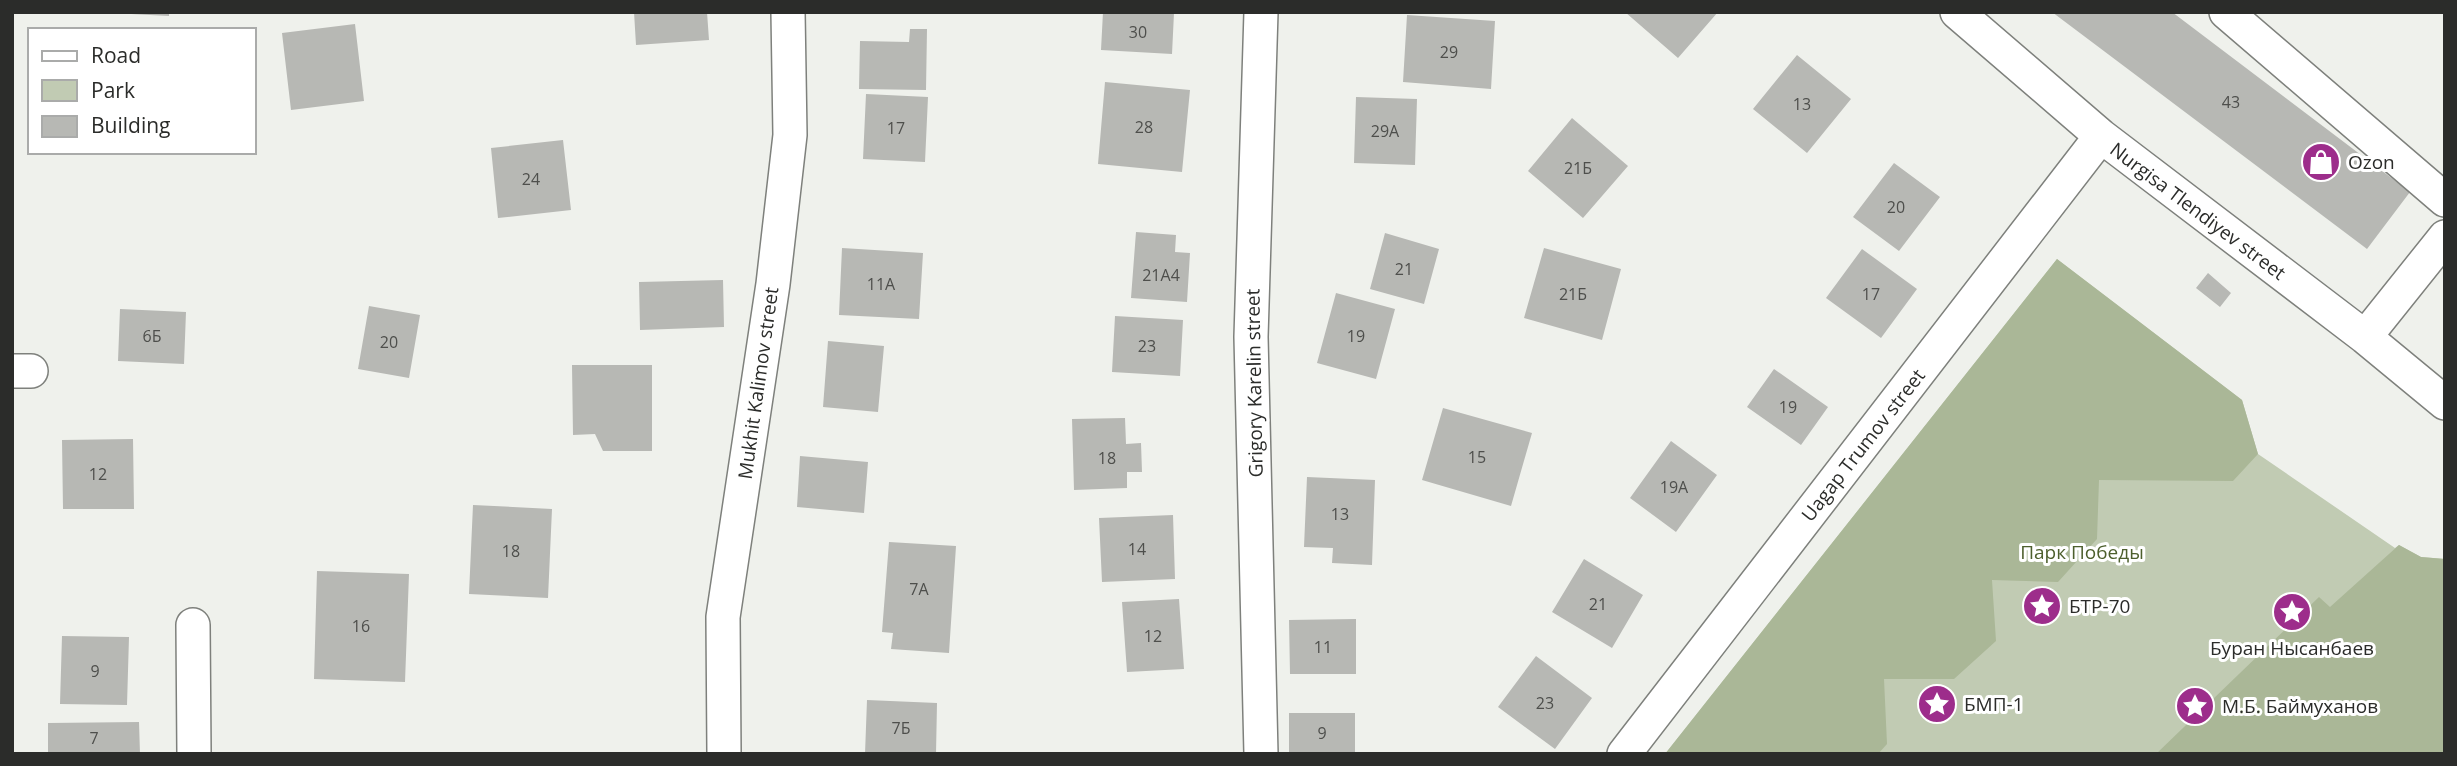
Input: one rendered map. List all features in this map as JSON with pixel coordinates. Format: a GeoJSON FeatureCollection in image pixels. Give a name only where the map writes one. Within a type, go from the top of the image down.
{"type":"FeatureCollection","features":[{"type":"Feature","properties":{"kind":"street","name":"Mukhit Kalimov street"},"geometry":{"type":"LineString","coordinates":[[724,754],[723,617],[773,284],[790,135],[788,12]]}},
{"type":"Feature","properties":{"kind":"street","name":"Grigory Karelin street"},"geometry":{"type":"LineString","coordinates":[[1261,12],[1251,337],[1261,754]]}},
{"type":"Feature","properties":{"kind":"street","name":"Nurgisa Tlendiyev street"},"geometry":{"type":"LineString","coordinates":[[1957,12],[2101,136],[2365,337],[2445,403]]}},
{"type":"Feature","properties":{"kind":"street"},"geometry":{"type":"LineString","coordinates":[[2226,12],[2445,200]]}},
{"type":"Feature","properties":{"kind":"street","name":"Uagap Trumov street"},"geometry":{"type":"LineString","coordinates":[[1624,754],[2101,136]]}},
{"type":"Feature","properties":{"kind":"street"},"geometry":{"type":"LineString","coordinates":[[2365,337],[2445,237]]}},
{"type":"Feature","properties":{"kind":"street"},"geometry":{"type":"LineString","coordinates":[[193,625],[194,754]]}},
{"type":"Feature","properties":{"kind":"green space","name":"Парк Победы"},"geometry":{"type":"Polygon","coordinates":[[[2057,259],[2242,400],[2258,454],[2395,548],[2399,545],[2421,557],[2445,559],[2445,754],[1665,754],[2057,259]]]}},
{"type":"Feature","properties":{"kind":"green space"},"geometry":{"type":"Polygon","coordinates":[[[2057,259],[2242,400],[2258,454],[2233,481],[2099,480],[2097,539],[2058,582],[1992,580],[1996,641],[1954,679],[1884,679],[1887,744],[1878,754],[1665,754],[2057,259]]]}},
{"type":"Feature","properties":{"kind":"green space"},"geometry":{"type":"Polygon","coordinates":[[[2399,545],[2421,557],[2445,559],[2445,754],[2156,754],[2319,597],[2330,607],[2399,545]]]}},
{"type":"Feature","properties":{"kind":"building"},"geometry":{"type":"Polygon","coordinates":[[[169,12],[169,16],[131,14],[169,12]]]}},
{"type":"Feature","properties":{"kind":"building"},"geometry":{"type":"Polygon","coordinates":[[[634,12],[707,12],[709,40],[636,45],[634,12]]]}},
{"type":"Feature","properties":{"kind":"building"},"geometry":{"type":"Polygon","coordinates":[[[1103,12],[1174,13],[1172,54],[1101,50],[1103,12]]]}},
{"type":"Feature","properties":{"kind":"building"},"geometry":{"type":"Polygon","coordinates":[[[1625,12],[1718,12],[1678,58],[1625,12]]]}},
{"type":"Feature","properties":{"kind":"building"},"geometry":{"type":"Polygon","coordinates":[[[2052,12],[2172,12],[2410,192],[2367,249],[2052,12]]]}},
{"type":"Feature","properties":{"kind":"building"},"geometry":{"type":"Polygon","coordinates":[[[1407,15],[1495,21],[1491,89],[1403,82],[1407,15]]]}},
{"type":"Feature","properties":{"kind":"building"},"geometry":{"type":"Polygon","coordinates":[[[355,24],[364,101],[291,110],[282,33],[355,24]]]}},
{"type":"Feature","properties":{"kind":"building"},"geometry":{"type":"Polygon","coordinates":[[[910,29],[927,29],[926,90],[859,89],[860,41],[909,42],[910,29]]]}},
{"type":"Feature","properties":{"kind":"building"},"geometry":{"type":"Polygon","coordinates":[[[1797,55],[1851,99],[1807,153],[1753,109],[1797,55]]]}},
{"type":"Feature","properties":{"kind":"building"},"geometry":{"type":"Polygon","coordinates":[[[1105,82],[1190,90],[1182,172],[1098,164],[1105,82]]]}},
{"type":"Feature","properties":{"kind":"building"},"geometry":{"type":"Polygon","coordinates":[[[866,94],[928,97],[925,162],[863,159],[866,94]]]}},
{"type":"Feature","properties":{"kind":"building"},"geometry":{"type":"Polygon","coordinates":[[[1356,97],[1417,99],[1415,165],[1354,163],[1356,97]]]}},
{"type":"Feature","properties":{"kind":"building"},"geometry":{"type":"Polygon","coordinates":[[[1572,118],[1628,166],[1583,218],[1528,171],[1572,118]]]}},
{"type":"Feature","properties":{"kind":"building"},"geometry":{"type":"Polygon","coordinates":[[[563,140],[571,210],[498,218],[491,148],[563,140]]]}},
{"type":"Feature","properties":{"kind":"building"},"geometry":{"type":"Polygon","coordinates":[[[1894,163],[1940,197],[1899,251],[1853,217],[1894,163]]]}},
{"type":"Feature","properties":{"kind":"building"},"geometry":{"type":"Polygon","coordinates":[[[1136,232],[1176,235],[1175,252],[1190,253],[1187,302],[1131,298],[1136,232]]]}},
{"type":"Feature","properties":{"kind":"building"},"geometry":{"type":"Polygon","coordinates":[[[1385,233],[1439,249],[1424,304],[1370,289],[1385,233]]]}},
{"type":"Feature","properties":{"kind":"building"},"geometry":{"type":"Polygon","coordinates":[[[842,248],[923,253],[919,319],[839,315],[842,248]]]}},
{"type":"Feature","properties":{"kind":"building"},"geometry":{"type":"Polygon","coordinates":[[[1544,248],[1621,269],[1602,340],[1524,318],[1544,248]]]}},
{"type":"Feature","properties":{"kind":"building"},"geometry":{"type":"Polygon","coordinates":[[[1862,249],[1917,289],[1881,338],[1826,298],[1862,249]]]}},
{"type":"Feature","properties":{"kind":"building"},"geometry":{"type":"Polygon","coordinates":[[[2208,273],[2231,293],[2220,307],[2196,288],[2208,273]]]}},
{"type":"Feature","properties":{"kind":"building"},"geometry":{"type":"Polygon","coordinates":[[[723,280],[724,327],[640,330],[639,282],[723,280]]]}},
{"type":"Feature","properties":{"kind":"building"},"geometry":{"type":"Polygon","coordinates":[[[1336,293],[1395,309],[1376,379],[1317,363],[1336,293]]]}},
{"type":"Feature","properties":{"kind":"building"},"geometry":{"type":"Polygon","coordinates":[[[369,306],[420,315],[409,378],[358,369],[369,306]]]}},
{"type":"Feature","properties":{"kind":"building"},"geometry":{"type":"Polygon","coordinates":[[[120,309],[186,312],[184,364],[118,361],[120,309]]]}},
{"type":"Feature","properties":{"kind":"building"},"geometry":{"type":"Polygon","coordinates":[[[1115,316],[1183,320],[1180,376],[1112,372],[1115,316]]]}},
{"type":"Feature","properties":{"kind":"building"},"geometry":{"type":"Polygon","coordinates":[[[828,341],[884,346],[878,412],[823,407],[828,341]]]}},
{"type":"Feature","properties":{"kind":"building"},"geometry":{"type":"Polygon","coordinates":[[[572,365],[652,365],[652,451],[603,451],[595,434],[573,435],[572,365]]]}},
{"type":"Feature","properties":{"kind":"building"},"geometry":{"type":"Polygon","coordinates":[[[1774,369],[1828,407],[1801,445],[1747,407],[1774,369]]]}},
{"type":"Feature","properties":{"kind":"building"},"geometry":{"type":"Polygon","coordinates":[[[1443,408],[1532,433],[1511,506],[1422,480],[1443,408]]]}},
{"type":"Feature","properties":{"kind":"building"},"geometry":{"type":"Polygon","coordinates":[[[1125,418],[1126,444],[1141,443],[1142,472],[1127,472],[1127,488],[1074,490],[1072,419],[1125,418]]]}},
{"type":"Feature","properties":{"kind":"building"},"geometry":{"type":"Polygon","coordinates":[[[133,439],[134,509],[63,509],[62,440],[133,439]]]}},
{"type":"Feature","properties":{"kind":"building"},"geometry":{"type":"Polygon","coordinates":[[[1671,441],[1717,475],[1676,532],[1630,498],[1671,441]]]}},
{"type":"Feature","properties":{"kind":"building"},"geometry":{"type":"Polygon","coordinates":[[[800,456],[868,462],[864,513],[797,507],[800,456]]]}},
{"type":"Feature","properties":{"kind":"building"},"geometry":{"type":"Polygon","coordinates":[[[1307,477],[1375,480],[1372,565],[1332,563],[1333,548],[1304,547],[1307,477]]]}},
{"type":"Feature","properties":{"kind":"building"},"geometry":{"type":"Polygon","coordinates":[[[473,505],[552,509],[548,598],[469,594],[473,505]]]}},
{"type":"Feature","properties":{"kind":"building"},"geometry":{"type":"Polygon","coordinates":[[[1173,515],[1175,579],[1102,582],[1099,518],[1173,515]]]}},
{"type":"Feature","properties":{"kind":"building"},"geometry":{"type":"Polygon","coordinates":[[[889,542],[956,546],[949,653],[891,649],[893,633],[882,632],[889,542]]]}},
{"type":"Feature","properties":{"kind":"building"},"geometry":{"type":"Polygon","coordinates":[[[1584,559],[1643,595],[1612,648],[1552,612],[1584,559]]]}},
{"type":"Feature","properties":{"kind":"building"},"geometry":{"type":"Polygon","coordinates":[[[317,571],[409,574],[405,682],[314,679],[317,571]]]}},
{"type":"Feature","properties":{"kind":"building"},"geometry":{"type":"Polygon","coordinates":[[[1179,599],[1184,669],[1127,672],[1122,602],[1179,599]]]}},
{"type":"Feature","properties":{"kind":"building"},"geometry":{"type":"Polygon","coordinates":[[[1356,619],[1356,674],[1290,674],[1289,620],[1356,619]]]}},
{"type":"Feature","properties":{"kind":"building"},"geometry":{"type":"Polygon","coordinates":[[[62,636],[129,637],[127,705],[60,704],[62,636]]]}},
{"type":"Feature","properties":{"kind":"building"},"geometry":{"type":"Polygon","coordinates":[[[1536,656],[1592,698],[1555,749],[1498,707],[1536,656]]]}},
{"type":"Feature","properties":{"kind":"building"},"geometry":{"type":"Polygon","coordinates":[[[867,700],[937,703],[936,754],[865,754],[867,700]]]}},
{"type":"Feature","properties":{"kind":"building"},"geometry":{"type":"Polygon","coordinates":[[[1289,713],[1355,713],[1355,754],[1289,754],[1289,713]]]}},
{"type":"Feature","properties":{"kind":"building"},"geometry":{"type":"Polygon","coordinates":[[[139,722],[140,754],[48,754],[48,723],[139,722]]]}},
{"type":"Feature","properties":{"kind":"place","name":"Ozon"},"geometry":{"type":"Point","coordinates":[2321,162]}},
{"type":"Feature","properties":{"kind":"place","name":"БТР-70"},"geometry":{"type":"Point","coordinates":[2042,606]}},
{"type":"Feature","properties":{"kind":"place","name":"Буран Нысанбаев"},"geometry":{"type":"Point","coordinates":[2292,612]}},
{"type":"Feature","properties":{"kind":"place","name":"БМП-1"},"geometry":{"type":"Point","coordinates":[1937,704]}},
{"type":"Feature","properties":{"kind":"place","name":"М.Б. Баймуханов"},"geometry":{"type":"Point","coordinates":[2195,706]}}]}
